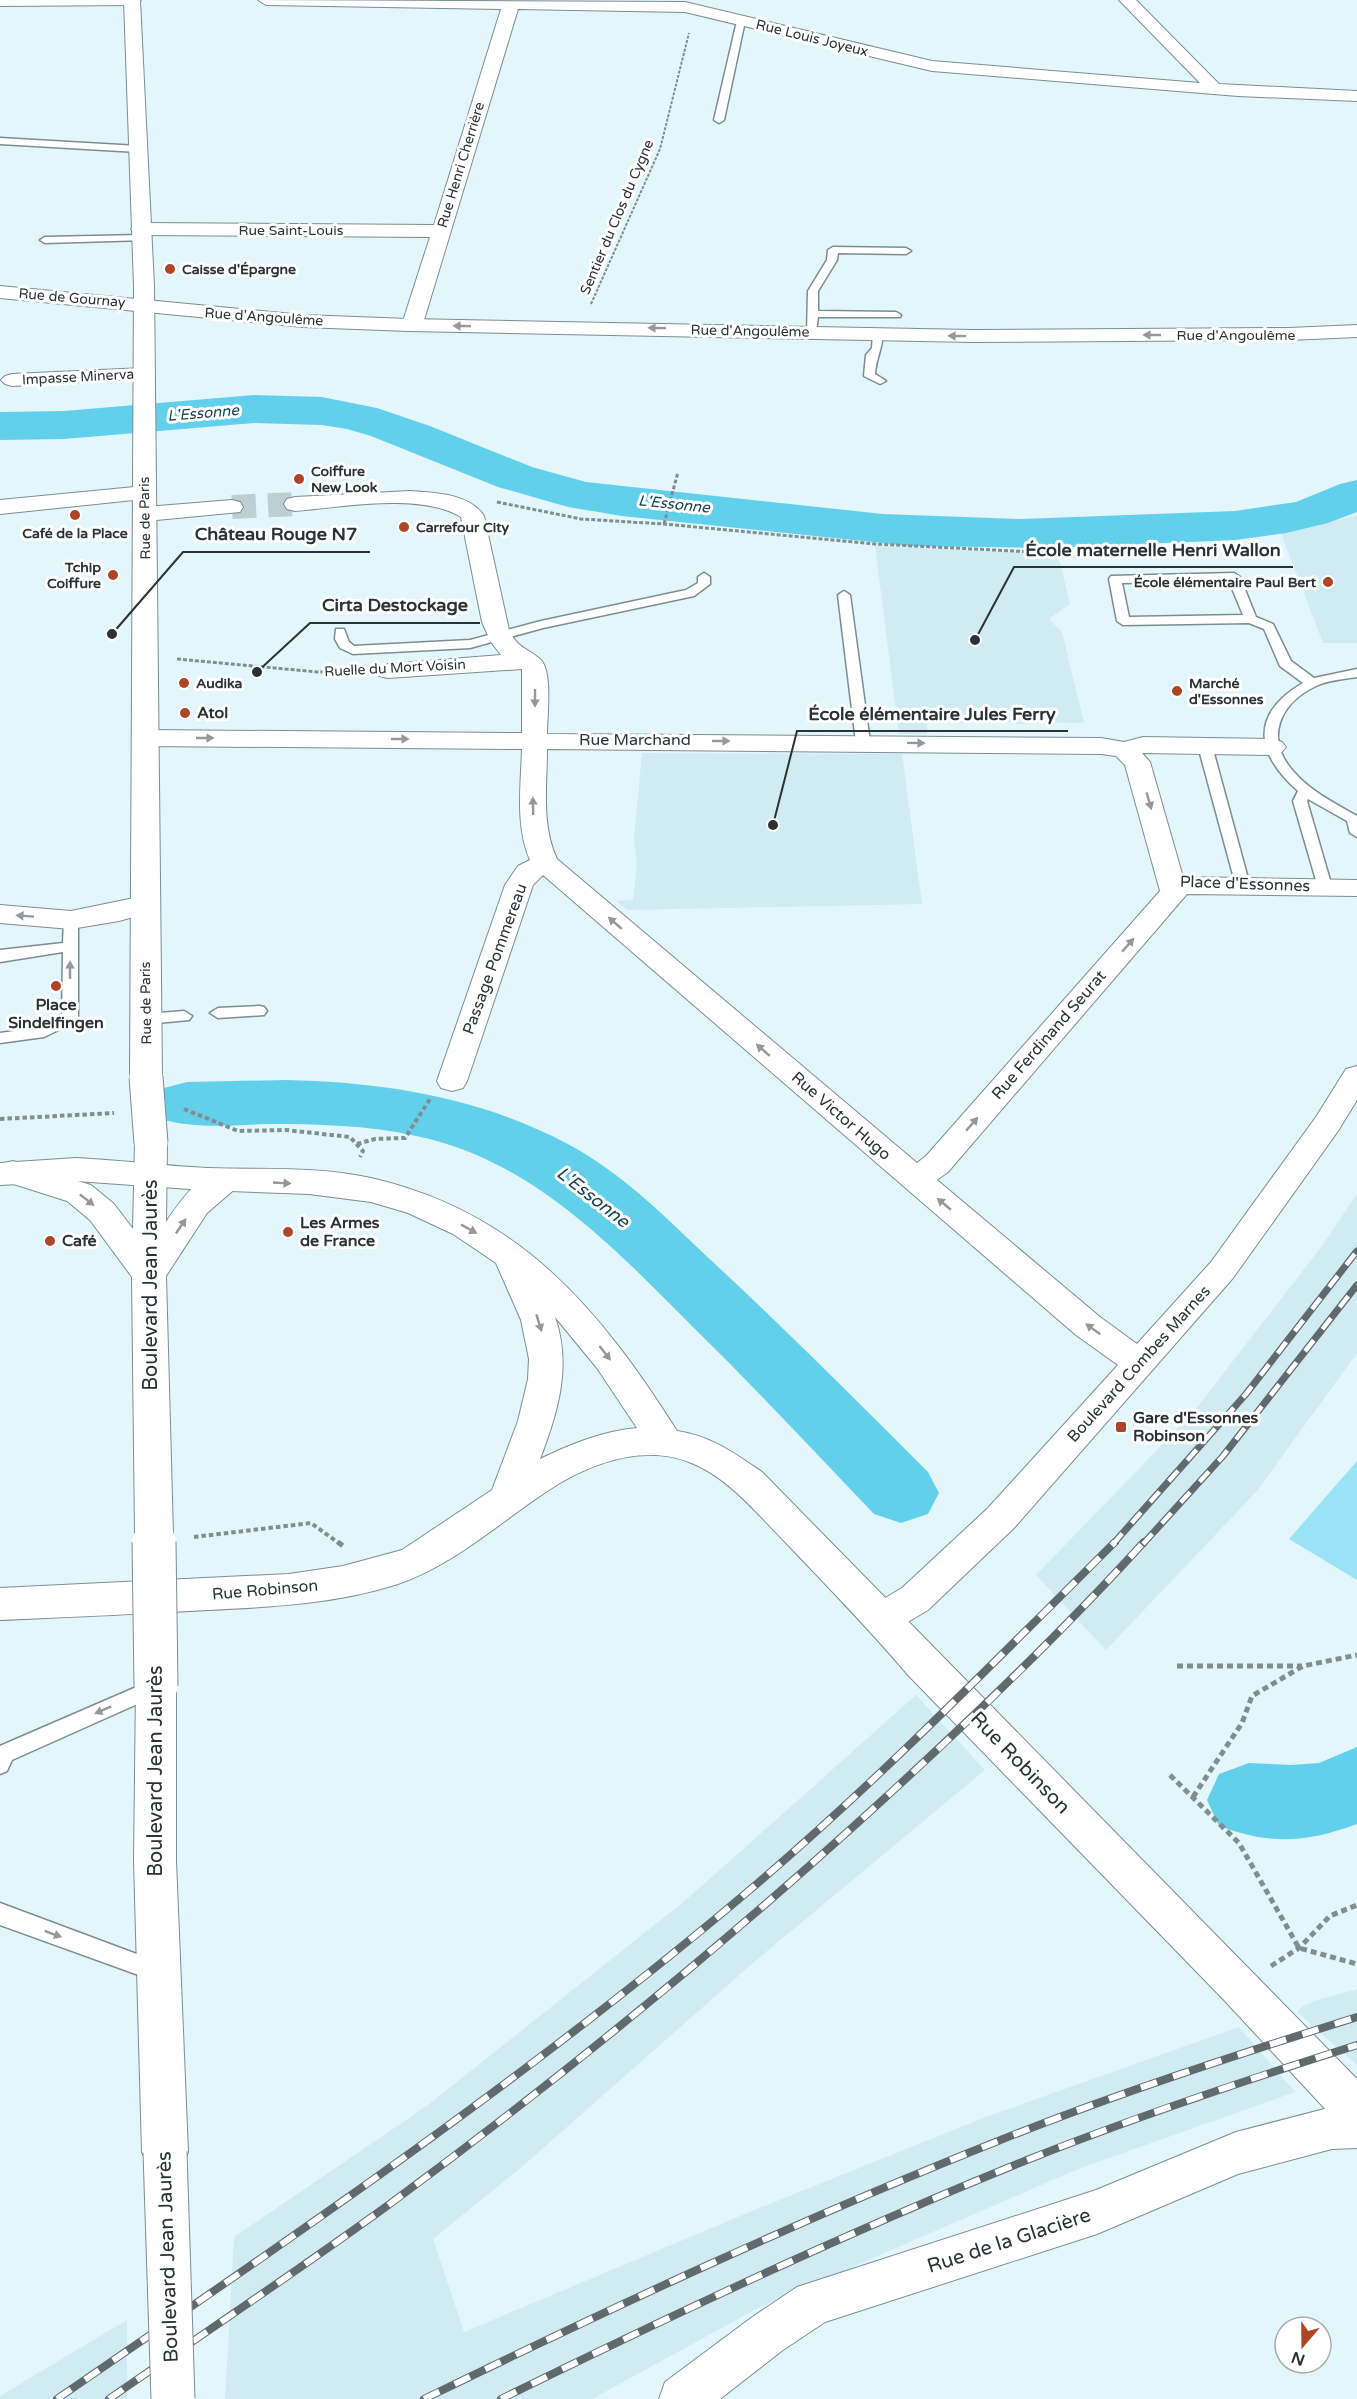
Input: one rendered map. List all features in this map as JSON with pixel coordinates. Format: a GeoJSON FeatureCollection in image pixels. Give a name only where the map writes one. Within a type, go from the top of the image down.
{"type":"FeatureCollection","features":[{"type":"Feature","properties":{"kind":"main road","name":"Rue de Paris"},"geometry":{"type":"LineString","coordinates":[[132,0],[145,397],[144,905],[146,1077],[151,1158]]}},
{"type":"Feature","properties":{"kind":"main road","name":"Rue de Gournay"},"geometry":{"type":"LineString","coordinates":[[0,291],[143,305]]}},
{"type":"Feature","properties":{"kind":"main road","name":"Rue d'Angoulême"},"geometry":{"type":"LineString","coordinates":[[143,305],[303,321],[409,325],[582,327],[812,323],[878,334],[1307,334],[1357,331]]}},
{"type":"Feature","properties":{"kind":"main road"},"geometry":{"type":"LineString","coordinates":[[0,914],[70,933],[119,912],[144,905]]}},
{"type":"Feature","properties":{"kind":"main road"},"geometry":{"type":"LineString","coordinates":[[7,1173],[113,1171],[151,1158],[224,1180],[349,1186],[412,1201],[447,1217],[507,1250],[537,1275],[580,1320],[635,1390],[665,1442]]}},
{"type":"Feature","properties":{"kind":"main road","name":"Boulevard Jean Jaurès"},"geometry":{"type":"LineString","coordinates":[[151,1158],[148,1275],[156,1686],[154,1749],[158,1972],[173,2399]]}},
{"type":"Feature","properties":{"kind":"main road"},"geometry":{"type":"LineString","coordinates":[[7,1173],[79,1193],[102,1212],[148,1275],[195,1205],[224,1180]]}},
{"type":"Feature","properties":{"kind":"main road"},"geometry":{"type":"LineString","coordinates":[[507,1250],[536,1313],[544,1341],[546,1373],[538,1411],[507,1499]]}},
{"type":"Feature","properties":{"kind":"main road","name":"Rue Robinson"},"geometry":{"type":"LineString","coordinates":[[0,1604],[289,1590],[342,1582],[384,1572],[423,1557],[507,1499],[579,1454],[610,1444],[639,1440],[665,1442],[693,1448],[724,1464],[749,1482],[884,1618],[922,1663],[1239,1986],[1357,2111]]}},
{"type":"Feature","properties":{"kind":"street"},"geometry":{"type":"LineString","coordinates":[[0,1],[132,0]]}},
{"type":"Feature","properties":{"kind":"street","name":"Rue Louis Joyeux"},"geometry":{"type":"LineString","coordinates":[[266,0],[701,4],[741,21],[932,66],[1210,89],[1357,96]]}},
{"type":"Feature","properties":{"kind":"street"},"geometry":{"type":"LineString","coordinates":[[1127,0],[1204,77],[1210,84],[1210,89]]}},
{"type":"Feature","properties":{"kind":"street","name":"Rue Henri Cherrière"},"geometry":{"type":"LineString","coordinates":[[409,325],[414,320],[511,4]]}},
{"type":"Feature","properties":{"kind":"street","name":"Rue Saint-Louis"},"geometry":{"type":"LineString","coordinates":[[141,233],[442,231]]}},
{"type":"Feature","properties":{"kind":"street","name":"Impasse Minerva"},"geometry":{"type":"LineString","coordinates":[[12,380],[144,374]]}},
{"type":"Feature","properties":{"kind":"street"},"geometry":{"type":"LineString","coordinates":[[295,504],[372,498],[437,500],[459,505],[470,512],[475,522],[494,622],[500,637],[509,651],[535,668],[534,825],[538,848],[545,863]]}},
{"type":"Feature","properties":{"kind":"street"},"geometry":{"type":"LineString","coordinates":[[0,507],[145,504],[232,507]]}},
{"type":"Feature","properties":{"kind":"street","name":"Ruelle du Mort Voisin"},"geometry":{"type":"LineString","coordinates":[[388,671],[526,662]]}},
{"type":"Feature","properties":{"kind":"street","name":"Rue Marchand"},"geometry":{"type":"LineString","coordinates":[[146,738],[863,742],[1101,746],[1124,750]]}},
{"type":"Feature","properties":{"kind":"street"},"geometry":{"type":"LineString","coordinates":[[1124,750],[1143,745],[1273,747]]}},
{"type":"Feature","properties":{"kind":"street","name":"Place d'Essonnes"},"geometry":{"type":"LineString","coordinates":[[1124,750],[1137,762],[1174,885],[1357,888]]}},
{"type":"Feature","properties":{"kind":"street","name":"Passage Pommereau"},"geometry":{"type":"LineString","coordinates":[[443,1087],[519,885],[528,872],[545,863]]}},
{"type":"Feature","properties":{"kind":"street","name":"Rue Victor Hugo"},"geometry":{"type":"LineString","coordinates":[[545,863],[1088,1326],[1140,1363]]}},
{"type":"Feature","properties":{"kind":"street","name":"Rue Ferdinand Seurat"},"geometry":{"type":"LineString","coordinates":[[916,1181],[937,1164],[1174,892],[1174,885]]}},
{"type":"Feature","properties":{"kind":"street","name":"Boulevard Combes Marnes"},"geometry":{"type":"LineString","coordinates":[[884,1618],[915,1599],[1001,1518],[1222,1270],[1327,1124],[1357,1076]]}},
{"type":"Feature","properties":{"kind":"street","name":"Rue de la Glacière"},"geometry":{"type":"LineString","coordinates":[[682,2399],[767,2334],[813,2303],[1097,2212],[1236,2153],[1332,2128],[1357,2127]]}},
{"type":"Feature","properties":{"kind":"lane"},"geometry":{"type":"LineString","coordinates":[[719,120],[741,21]]}},
{"type":"Feature","properties":{"kind":"lane"},"geometry":{"type":"LineString","coordinates":[[0,141],[138,149]]}},
{"type":"Feature","properties":{"kind":"lane"},"geometry":{"type":"LineString","coordinates":[[45,240],[141,233]]}},
{"type":"Feature","properties":{"kind":"lane"},"geometry":{"type":"LineString","coordinates":[[896,315],[812,323],[813,291],[832,260],[833,250],[906,251]]}},
{"type":"Feature","properties":{"kind":"lane"},"geometry":{"type":"LineString","coordinates":[[878,334],[877,350],[871,355],[869,376],[880,381]]}},
{"type":"Feature","properties":{"kind":"lane"},"geometry":{"type":"LineString","coordinates":[[340,632],[341,641],[346,648],[373,651],[470,644],[542,625],[690,593],[704,584],[704,577]]}},
{"type":"Feature","properties":{"kind":"lane"},"geometry":{"type":"LineString","coordinates":[[1251,619],[1234,577],[1115,579],[1123,621],[1251,619],[1269,627],[1285,663],[1312,683]]}},
{"type":"Feature","properties":{"kind":"lane"},"geometry":{"type":"LineString","coordinates":[[844,595],[863,742]]}},
{"type":"Feature","properties":{"kind":"lane"},"geometry":{"type":"LineString","coordinates":[[1357,673],[1312,683],[1291,699],[1277,715],[1270,731],[1273,747],[1286,772],[1305,791],[1353,819],[1357,833]]}},
{"type":"Feature","properties":{"kind":"lane"},"geometry":{"type":"LineString","coordinates":[[1205,746],[1243,886]]}},
{"type":"Feature","properties":{"kind":"lane"},"geometry":{"type":"LineString","coordinates":[[1305,791],[1300,801],[1324,887]]}},
{"type":"Feature","properties":{"kind":"lane"},"geometry":{"type":"LineString","coordinates":[[0,957],[0,955],[70,933],[70,1018],[39,1033],[0,1038]]}},
{"type":"Feature","properties":{"kind":"lane"},"geometry":{"type":"LineString","coordinates":[[218,1013],[259,1011]]}},
{"type":"Feature","properties":{"kind":"lane"},"geometry":{"type":"LineString","coordinates":[[146,1020],[184,1016]]}},
{"type":"Feature","properties":{"kind":"lane"},"geometry":{"type":"LineString","coordinates":[[0,1765],[3,1754],[156,1686]]}},
{"type":"Feature","properties":{"kind":"lane"},"geometry":{"type":"LineString","coordinates":[[0,1912],[3,1916],[158,1972]]}},
{"type":"Feature","properties":{"kind":"path","name":"Sentier du Clos du Cygne"},"geometry":{"type":"LineString","coordinates":[[582,327],[660,149],[676,76],[701,4]]}},
{"type":"Feature","properties":{"kind":"path"},"geometry":{"type":"LineString","coordinates":[[664,524],[678,472]]}},
{"type":"Feature","properties":{"kind":"path"},"geometry":{"type":"LineString","coordinates":[[459,505],[484,500],[581,519],[664,524],[875,544],[1053,553],[1080,557]]}},
{"type":"Feature","properties":{"kind":"path","name":"Ruelle du Mort Voisin"},"geometry":{"type":"LineString","coordinates":[[146,658],[318,672],[388,671]]}},
{"type":"Feature","properties":{"kind":"path"},"geometry":{"type":"LineString","coordinates":[[357,1144],[375,1139],[405,1138],[443,1087]]}},
{"type":"Feature","properties":{"kind":"path"},"geometry":{"type":"LineString","coordinates":[[182,1109],[238,1131],[286,1130],[350,1137],[363,1151],[349,1186]]}},
{"type":"Feature","properties":{"kind":"path"},"geometry":{"type":"LineString","coordinates":[[0,1119],[125,1112]]}},
{"type":"Feature","properties":{"kind":"path"},"geometry":{"type":"LineString","coordinates":[[154,1538],[311,1523],[343,1545]]}},
{"type":"Feature","properties":{"kind":"path"},"geometry":{"type":"LineString","coordinates":[[1177,1666],[1303,1666],[1357,1655]]}},
{"type":"Feature","properties":{"kind":"path"},"geometry":{"type":"LineString","coordinates":[[1193,1797],[1242,1723],[1251,1696],[1303,1666]]}},
{"type":"Feature","properties":{"kind":"path"},"geometry":{"type":"LineString","coordinates":[[1170,1775],[1239,1843],[1299,1948],[1357,1964]]}},
{"type":"Feature","properties":{"kind":"path"},"geometry":{"type":"LineString","coordinates":[[1239,1986],[1299,1948],[1330,1916],[1357,1905]]}},
{"type":"Feature","properties":{"kind":"shaded area","name":"École élémentaire Paul Bert"},"geometry":{"type":"Polygon","coordinates":[[[1357,515],[1357,643],[1323,643],[1280,531],[1357,515]]]}},
{"type":"Feature","properties":{"kind":"shaded area"},"geometry":{"type":"Polygon","coordinates":[[[875,546],[1053,554],[1060,562],[1070,604],[1049,619],[1062,632],[1084,723],[1016,724],[1016,722],[927,721],[927,734],[899,734],[875,546]]]}},
{"type":"Feature","properties":{"kind":"shaded area"},"geometry":{"type":"Polygon","coordinates":[[[642,753],[902,754],[922,904],[627,910],[616,901],[633,900],[637,865],[634,839],[642,753]]]}},
{"type":"Feature","properties":{"kind":"shaded area"},"geometry":{"type":"Polygon","coordinates":[[[1357,1194],[1357,1353],[1257,1491],[1106,1650],[1036,1575],[1192,1414],[1322,1246],[1357,1194]]]}},
{"type":"Feature","properties":{"kind":"shaded area"},"geometry":{"type":"Polygon","coordinates":[[[1357,1461],[1357,1580],[1289,1539],[1357,1461]]]}},
{"type":"Feature","properties":{"kind":"shaded area"},"geometry":{"type":"Polygon","coordinates":[[[916,1695],[985,1770],[754,1962],[524,2165],[433,2239],[464,2332],[752,2211],[986,2117],[1239,2027],[1295,2092],[1078,2169],[758,2308],[592,2399],[225,2399],[234,2237],[428,2105],[687,1899],[916,1695]]]}},
{"type":"Feature","properties":{"kind":"shaded area"},"geometry":{"type":"Polygon","coordinates":[[[1357,1989],[1357,2065],[1297,2012],[1314,2001],[1357,1989]]]}},
{"type":"Feature","properties":{"kind":"shaded area"},"geometry":{"type":"Polygon","coordinates":[[[127,2320],[127,2399],[0,2399],[0,2396],[127,2320]]]}},
{"type":"Feature","properties":{"kind":"waterway","name":"L'Essonne"},"geometry":{"type":"LineString","coordinates":[[0,426],[64,425],[254,409],[322,411],[348,415],[387,426],[515,477],[568,493],[622,501],[911,531],[1104,532],[1261,523],[1310,513],[1357,494]]}},
{"type":"Feature","properties":{"kind":"waterway","name":"L'Essonne"},"geometry":{"type":"LineString","coordinates":[[187,1104],[319,1103],[416,1113],[464,1126],[543,1160],[586,1187],[628,1222],[764,1354],[901,1493]]}},
{"type":"Feature","properties":{"kind":"waterway","name":"L'Essonne"},"geometry":{"type":"LineString","coordinates":[[1249,1800],[1291,1802],[1319,1800],[1357,1784]]}},
{"type":"Feature","properties":{"kind":"tunnel"},"geometry":{"type":"LineString","coordinates":[[232,507],[295,504]]}},
{"type":"Feature","properties":{"kind":"railway"},"geometry":{"type":"LineString","coordinates":[[1113,1544],[1246,1394],[1357,1251]]}},
{"type":"Feature","properties":{"kind":"railway"},"geometry":{"type":"LineString","coordinates":[[1143,1544],[1223,1456],[1357,1285]]}},
{"type":"Feature","properties":{"kind":"railway"},"geometry":{"type":"LineString","coordinates":[[109,2399],[387,2206],[566,2069],[741,1926],[854,1826],[1002,1688],[1144,1542]]}},
{"type":"Feature","properties":{"kind":"railway"},"geometry":{"type":"LineString","coordinates":[[57,2399],[235,2277],[411,2152],[669,1957],[846,1805],[1113,1544]]}},
{"type":"Feature","properties":{"kind":"railway"},"geometry":{"type":"LineString","coordinates":[[424,2399],[708,2265],[925,2171],[1131,2091],[1357,2017]]}},
{"type":"Feature","properties":{"kind":"railway"},"geometry":{"type":"LineString","coordinates":[[501,2399],[762,2275],[960,2187],[1150,2114],[1357,2045]]}},
{"type":"Feature","properties":{"kind":"place","name":"Caisse d'Épargne"},"geometry":{"type":"Point","coordinates":[170,269]}},
{"type":"Feature","properties":{"kind":"place","name":"Coiffure New Look"},"geometry":{"type":"Point","coordinates":[299,479]}},
{"type":"Feature","properties":{"kind":"place","name":"Café de la Place"},"geometry":{"type":"Point","coordinates":[75,515]}},
{"type":"Feature","properties":{"kind":"place","name":"Carrefour City"},"geometry":{"type":"Point","coordinates":[404,527]}},
{"type":"Feature","properties":{"kind":"place","name":"Tchip Coiffure"},"geometry":{"type":"Point","coordinates":[113,575]}},
{"type":"Feature","properties":{"kind":"place","name":"École élémentaire Paul Bert"},"geometry":{"type":"Point","coordinates":[1328,582]}},
{"type":"Feature","properties":{"kind":"place","name":"Château Rouge N7"},"geometry":{"type":"Point","coordinates":[112,634]}},
{"type":"Feature","properties":{"kind":"place","name":"École maternelle Henri Wallon"},"geometry":{"type":"Point","coordinates":[975,640]}},
{"type":"Feature","properties":{"kind":"place","name":"Cirta Destockage"},"geometry":{"type":"Point","coordinates":[257,672]}},
{"type":"Feature","properties":{"kind":"place","name":"Audika"},"geometry":{"type":"Point","coordinates":[184,683]}},
{"type":"Feature","properties":{"kind":"place","name":"Marché d'Essonnes"},"geometry":{"type":"Point","coordinates":[1177,691]}},
{"type":"Feature","properties":{"kind":"place","name":"Atol"},"geometry":{"type":"Point","coordinates":[185,713]}},
{"type":"Feature","properties":{"kind":"place","name":"École élémentaire Jules Ferry"},"geometry":{"type":"Point","coordinates":[773,825]}},
{"type":"Feature","properties":{"kind":"place","name":"Place Sindelfingen"},"geometry":{"type":"Point","coordinates":[56,986]}},
{"type":"Feature","properties":{"kind":"place","name":"Les Armes de France"},"geometry":{"type":"Point","coordinates":[288,1232]}},
{"type":"Feature","properties":{"kind":"place","name":"Café"},"geometry":{"type":"Point","coordinates":[50,1241]}},
{"type":"Feature","properties":{"kind":"place","name":"Gare d'Essonnes Robinson"},"geometry":{"type":"Point","coordinates":[1121,1427]}}]}
